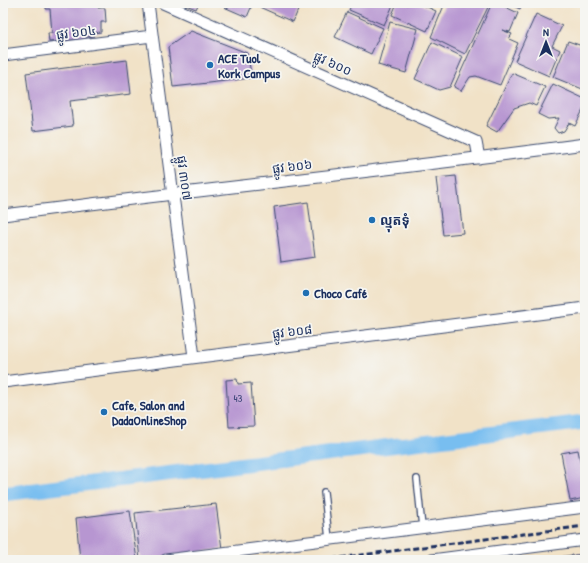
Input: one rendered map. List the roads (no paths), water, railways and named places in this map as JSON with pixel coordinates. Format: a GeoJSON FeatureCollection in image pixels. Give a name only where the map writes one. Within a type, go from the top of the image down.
{"type":"FeatureCollection","features":[{"type":"Feature","properties":{"kind":"street","name":"ផ្លូវ ៣០៧"},"geometry":{"type":"LineString","coordinates":[[148,3],[194,358]]}},
{"type":"Feature","properties":{"kind":"street","name":"ផ្លូវ ៦០០"},"geometry":{"type":"LineString","coordinates":[[163,3],[476,142],[479,158]]}},
{"type":"Feature","properties":{"kind":"street","name":"ផ្លូវ ៦០៤"},"geometry":{"type":"LineString","coordinates":[[3,55],[152,36]]}},
{"type":"Feature","properties":{"kind":"street","name":"ផ្លូវ ៦០៦"},"geometry":{"type":"LineString","coordinates":[[3,215],[585,144]]}},
{"type":"Feature","properties":{"kind":"street","name":"ផ្លូវ ៦០៨"},"geometry":{"type":"LineString","coordinates":[[3,382],[585,308]]}},
{"type":"Feature","properties":{"kind":"street"},"geometry":{"type":"LineString","coordinates":[[166,560],[585,507]]}},
{"type":"Feature","properties":{"kind":"street"},"geometry":{"type":"LineString","coordinates":[[432,560],[585,540]]}},
{"type":"Feature","properties":{"kind":"lane"},"geometry":{"type":"LineString","coordinates":[[417,479],[422,527]]}},
{"type":"Feature","properties":{"kind":"lane"},"geometry":{"type":"LineString","coordinates":[[324,492],[329,539]]}},
{"type":"Feature","properties":{"kind":"waterway"},"geometry":{"type":"LineString","coordinates":[[3,494],[585,422]]}},
{"type":"Feature","properties":{"kind":"railway"},"geometry":{"type":"LineString","coordinates":[[323,560],[585,526]]}},
{"type":"Feature","properties":{"kind":"place","name":"ACE Tuol Kork Campus"},"geometry":{"type":"Point","coordinates":[210,65]}},
{"type":"Feature","properties":{"kind":"place","name":"ល្មុតទុំ"},"geometry":{"type":"Point","coordinates":[372,220]}},
{"type":"Feature","properties":{"kind":"place","name":"Choco Café"},"geometry":{"type":"Point","coordinates":[306,293]}},
{"type":"Feature","properties":{"kind":"place","name":"Cafe, Salon and DadaOnlineShop"},"geometry":{"type":"Point","coordinates":[104,412]}}]}
